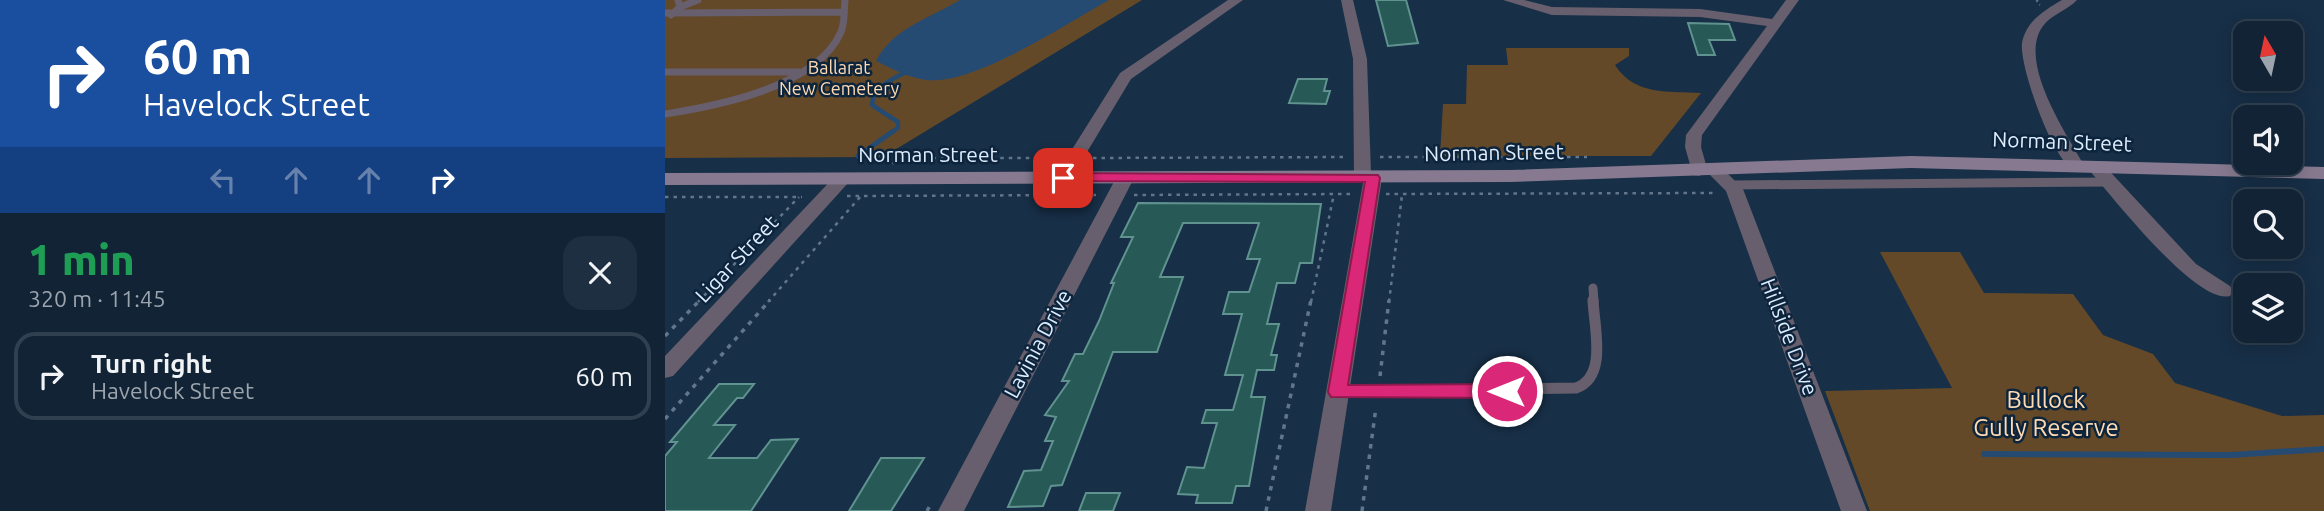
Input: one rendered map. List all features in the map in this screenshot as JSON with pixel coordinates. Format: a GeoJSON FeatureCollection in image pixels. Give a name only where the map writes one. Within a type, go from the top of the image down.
{"type":"FeatureCollection","features":[{"type":"Feature","properties":{"kind":"street"},"geometry":{"type":"LineString","coordinates":[[1063,178],[1125,76],[1237,0]]}},
{"type":"Feature","properties":{"kind":"street"},"geometry":{"type":"LineString","coordinates":[[1318,511],[1369,183],[1364,157],[1360,59],[1347,0]]}},
{"type":"Feature","properties":{"kind":"street"},"geometry":{"type":"LineString","coordinates":[[1509,0],[1552,11],[1642,6],[1774,23]]}},
{"type":"Feature","properties":{"kind":"street"},"geometry":{"type":"LineString","coordinates":[[1707,170],[1693,147],[1694,135],[1793,0]]}},
{"type":"Feature","properties":{"kind":"street"},"geometry":{"type":"LineString","coordinates":[[2047,0],[2067,2]]}},
{"type":"Feature","properties":{"kind":"street"},"geometry":{"type":"LineString","coordinates":[[2067,2],[2036,25],[2027,46],[2028,69],[2075,165]]}},
{"type":"Feature","properties":{"kind":"street","name":"Norman Street"},"geometry":{"type":"LineString","coordinates":[[665,179],[1063,178],[1121,187],[1369,183],[1403,186],[1923,162],[2324,173]]}},
{"type":"Feature","properties":{"kind":"street"},"geometry":{"type":"LineString","coordinates":[[2095,166],[2189,270],[2223,291]]}},
{"type":"Feature","properties":{"kind":"street","name":"Hillside Drive"},"geometry":{"type":"LineString","coordinates":[[1707,170],[1733,189],[1854,511]]}},
{"type":"Feature","properties":{"kind":"street","name":"Ligar Street"},"geometry":{"type":"LineString","coordinates":[[665,370],[843,178]]}},
{"type":"Feature","properties":{"kind":"street","name":"Lavinia Drive"},"geometry":{"type":"LineString","coordinates":[[951,511],[1121,187]]}},
{"type":"Feature","properties":{"kind":"lane"},"geometry":{"type":"LineString","coordinates":[[665,19],[679,3],[698,0]]}},
{"type":"Feature","properties":{"kind":"lane"},"geometry":{"type":"LineString","coordinates":[[665,114],[745,96],[800,72],[825,53],[840,35],[845,0]]}},
{"type":"Feature","properties":{"kind":"lane"},"geometry":{"type":"LineString","coordinates":[[669,13],[843,12]]}},
{"type":"Feature","properties":{"kind":"lane"},"geometry":{"type":"LineString","coordinates":[[665,72],[800,72]]}},
{"type":"Feature","properties":{"kind":"lane","name":"Norman Street"},"geometry":{"type":"LineString","coordinates":[[1733,189],[2110,182]]}},
{"type":"Feature","properties":{"kind":"lane"},"geometry":{"type":"LineString","coordinates":[[1338,392],[1558,391],[1585,385],[1592,379],[1596,369],[1593,288]]}},
{"type":"Feature","properties":{"kind":"path"},"geometry":{"type":"LineString","coordinates":[[1362,511],[1406,157]]}},
{"type":"Feature","properties":{"kind":"path"},"geometry":{"type":"LineString","coordinates":[[1076,158],[1595,157]]}},
{"type":"Feature","properties":{"kind":"path"},"geometry":{"type":"LineString","coordinates":[[665,197],[825,197],[1121,187],[1334,194],[1369,183],[1403,186],[1733,189]]}},
{"type":"Feature","properties":{"kind":"path"},"geometry":{"type":"LineString","coordinates":[[1266,511],[1334,194]]}},
{"type":"Feature","properties":{"kind":"path"},"geometry":{"type":"LineString","coordinates":[[665,419],[861,196]]}},
{"type":"Feature","properties":{"kind":"path"},"geometry":{"type":"LineString","coordinates":[[665,336],[799,197]]}},
{"type":"Feature","properties":{"kind":"green space","name":"Ballarat New Cemetery"},"geometry":{"type":"Polygon","coordinates":[[[665,0],[1142,0],[883,157],[665,158],[665,0]]]}},
{"type":"Feature","properties":{"kind":"green space"},"geometry":{"type":"Polygon","coordinates":[[[1506,48],[1629,48],[1629,56],[1615,65],[1632,82],[1653,90],[1701,93],[1651,156],[1440,156],[1443,104],[1466,104],[1467,65],[1508,65],[1506,48]]]}},
{"type":"Feature","properties":{"kind":"green space","name":"Bullock Gully Reserve"},"geometry":{"type":"Polygon","coordinates":[[[1880,252],[1960,252],[1984,293],[2073,294],[2103,335],[2153,354],[2175,383],[2282,416],[2324,415],[2324,511],[1870,511],[1825,391],[1952,388],[1880,252]]]}},
{"type":"Feature","properties":{"kind":"water"},"geometry":{"type":"Polygon","coordinates":[[[960,0],[1109,0],[1019,51],[969,73],[947,79],[927,80],[914,77],[876,61],[883,50],[902,32],[960,0]]]}},
{"type":"Feature","properties":{"kind":"building"},"geometry":{"type":"Polygon","coordinates":[[[1376,0],[1406,0],[1418,43],[1388,46],[1376,0]]]}},
{"type":"Feature","properties":{"kind":"building"},"geometry":{"type":"Polygon","coordinates":[[[1688,23],[1729,24],[1735,40],[1709,40],[1715,55],[1698,55],[1688,23]]]}},
{"type":"Feature","properties":{"kind":"building"},"geometry":{"type":"Polygon","coordinates":[[[1298,79],[1327,79],[1324,91],[1330,91],[1326,104],[1289,103],[1298,79]]]}},
{"type":"Feature","properties":{"kind":"building"},"geometry":{"type":"Polygon","coordinates":[[[1138,203],[1321,204],[1312,263],[1300,263],[1295,283],[1277,283],[1267,324],[1279,324],[1271,355],[1277,355],[1274,370],[1257,370],[1251,397],[1265,397],[1249,486],[1236,486],[1232,503],[1196,503],[1198,495],[1178,494],[1187,467],[1204,468],[1217,423],[1202,423],[1206,410],[1233,410],[1243,375],[1225,375],[1242,314],[1223,314],[1229,292],[1249,292],[1260,259],[1247,259],[1259,223],[1183,223],[1160,277],[1183,277],[1157,352],[1113,352],[1062,485],[1051,486],[1043,506],[1008,507],[1024,471],[1041,470],[1053,441],[1045,441],[1056,417],[1045,415],[1069,381],[1062,381],[1075,354],[1083,354],[1099,321],[1114,283],[1111,283],[1133,237],[1121,237],[1138,203]]]}},
{"type":"Feature","properties":{"kind":"building"},"geometry":{"type":"Polygon","coordinates":[[[719,384],[754,384],[743,398],[737,398],[714,425],[735,425],[709,458],[757,458],[771,440],[798,439],[751,511],[665,511],[665,456],[677,442],[670,442],[719,384]]]}},
{"type":"Feature","properties":{"kind":"building"},"geometry":{"type":"Polygon","coordinates":[[[881,458],[924,458],[891,511],[849,511],[881,458]]]}},
{"type":"Feature","properties":{"kind":"building"},"geometry":{"type":"Polygon","coordinates":[[[1086,493],[1120,493],[1113,511],[1079,511],[1086,493]]]}},
{"type":"Feature","properties":{"kind":"waterway"},"geometry":{"type":"LineString","coordinates":[[892,132],[898,128],[898,122],[872,105],[873,99],[880,88],[908,71]]}},
{"type":"Feature","properties":{"kind":"waterway"},"geometry":{"type":"LineString","coordinates":[[858,156],[892,132]]}},
{"type":"Feature","properties":{"kind":"waterway"},"geometry":{"type":"LineString","coordinates":[[1984,454],[2231,455],[2324,449]]}},
{"type":"Feature","properties":{"kind":"route"},"geometry":{"type":"LineString","coordinates":[[1063,178],[1373,178],[1338,392],[1507,391]]}}]}
